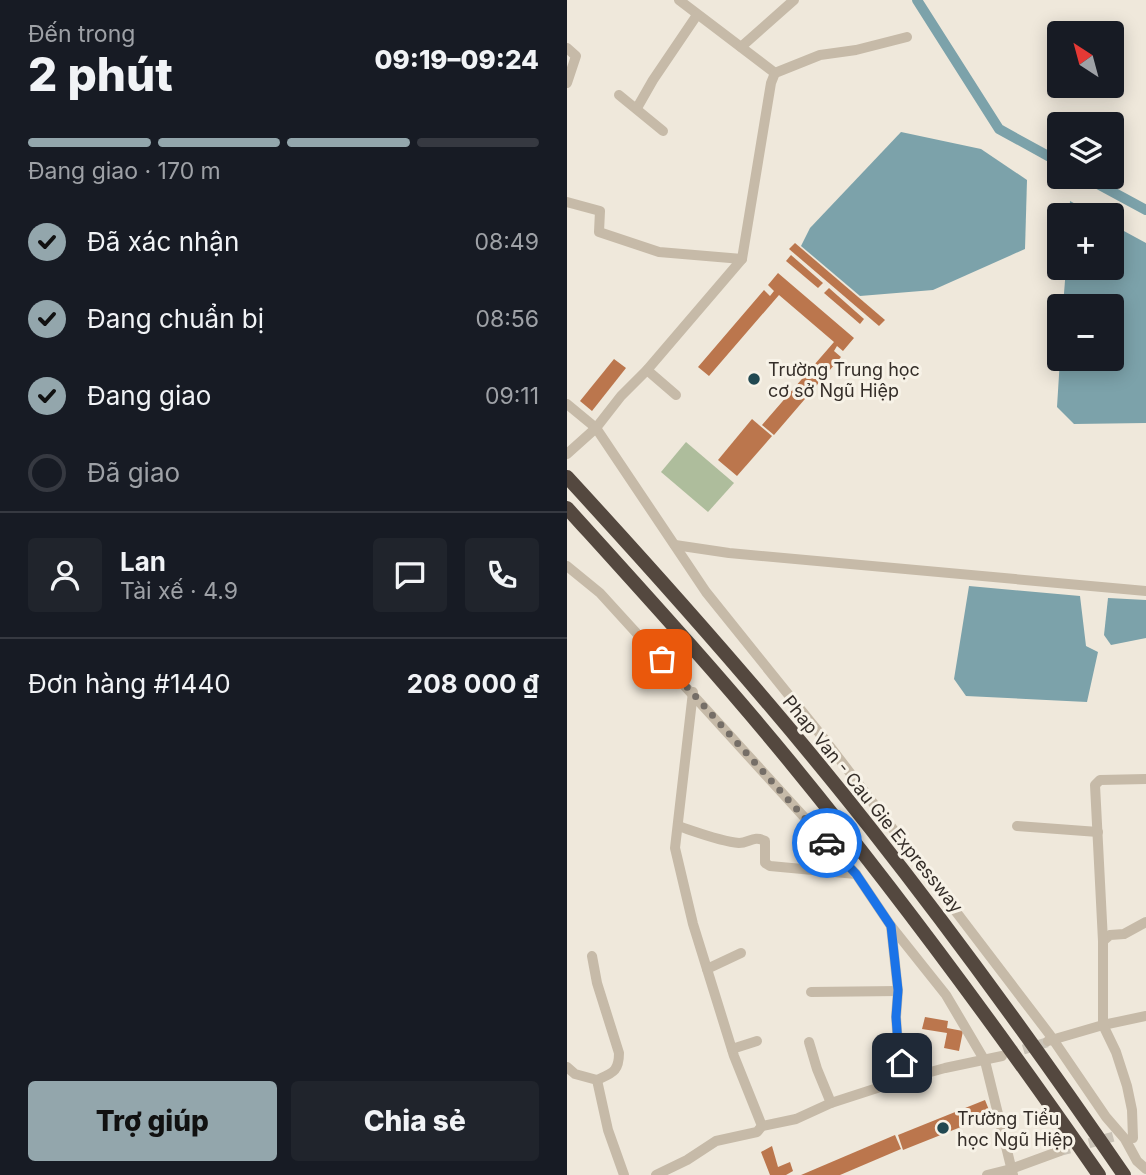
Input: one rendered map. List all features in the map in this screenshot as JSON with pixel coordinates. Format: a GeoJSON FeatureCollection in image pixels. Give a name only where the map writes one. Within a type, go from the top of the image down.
{"type":"FeatureCollection","features":[{"type":"Feature","properties":{"kind":"highway","name":"Phap Van - Cau Gie Expressway"},"geometry":{"type":"LineString","coordinates":[[567,477],[696,618],[870,828],[1026,1034],[1124,1175]]}},
{"type":"Feature","properties":{"kind":"highway"},"geometry":{"type":"LineString","coordinates":[[567,508],[680,632],[847,832],[1000,1033],[1099,1175]]}},
{"type":"Feature","properties":{"kind":"street"},"geometry":{"type":"LineString","coordinates":[[679,0],[775,73]]}},
{"type":"Feature","properties":{"kind":"street"},"geometry":{"type":"LineString","coordinates":[[741,47],[794,0]]}},
{"type":"Feature","properties":{"kind":"street"},"geometry":{"type":"LineString","coordinates":[[637,108],[697,15]]}},
{"type":"Feature","properties":{"kind":"street"},"geometry":{"type":"LineString","coordinates":[[567,454],[596,428],[742,259],[771,83],[775,73],[820,55],[856,50],[907,37]]}},
{"type":"Feature","properties":{"kind":"street"},"geometry":{"type":"LineString","coordinates":[[567,48],[576,55],[567,83]]}},
{"type":"Feature","properties":{"kind":"street"},"geometry":{"type":"LineString","coordinates":[[619,95],[663,131]]}},
{"type":"Feature","properties":{"kind":"street"},"geometry":{"type":"LineString","coordinates":[[567,202],[600,211],[599,232],[659,252],[742,259]]}},
{"type":"Feature","properties":{"kind":"street"},"geometry":{"type":"LineString","coordinates":[[647,370],[676,395]]}},
{"type":"Feature","properties":{"kind":"street"},"geometry":{"type":"LineString","coordinates":[[567,404],[596,428],[706,592],[825,740],[1123,1138],[1137,1161],[1146,1169]]}},
{"type":"Feature","properties":{"kind":"street"},"geometry":{"type":"LineString","coordinates":[[675,545],[737,554],[1146,592]]}},
{"type":"Feature","properties":{"kind":"street"},"geometry":{"type":"LineString","coordinates":[[567,566],[600,593],[693,692],[856,874],[891,926],[946,995],[985,1061],[1012,1172]]}},
{"type":"Feature","properties":{"kind":"street"},"geometry":{"type":"LineString","coordinates":[[693,692],[675,848],[707,969],[732,1049],[762,1126]]}},
{"type":"Feature","properties":{"kind":"street"},"geometry":{"type":"LineString","coordinates":[[1123,1138],[1132,1110],[1116,1052],[1103,1025],[1103,941],[1095,785],[1100,780],[1146,779]]}},
{"type":"Feature","properties":{"kind":"street"},"geometry":{"type":"LineString","coordinates":[[678,826],[742,843],[755,837],[761,838],[765,841],[765,863],[770,866],[856,874]]}},
{"type":"Feature","properties":{"kind":"street"},"geometry":{"type":"LineString","coordinates":[[1017,826],[1098,832]]}},
{"type":"Feature","properties":{"kind":"street"},"geometry":{"type":"LineString","coordinates":[[1103,941],[1110,935],[1124,934],[1146,922]]}},
{"type":"Feature","properties":{"kind":"street"},"geometry":{"type":"LineString","coordinates":[[891,926],[898,990],[898,1044],[905,1079]]}},
{"type":"Feature","properties":{"kind":"street"},"geometry":{"type":"LineString","coordinates":[[707,969],[741,953]]}},
{"type":"Feature","properties":{"kind":"street"},"geometry":{"type":"LineString","coordinates":[[567,1067],[575,1074],[597,1080],[613,1073],[619,1065],[619,1053],[597,983],[592,956]]}},
{"type":"Feature","properties":{"kind":"street"},"geometry":{"type":"LineString","coordinates":[[811,992],[898,990]]}},
{"type":"Feature","properties":{"kind":"street"},"geometry":{"type":"LineString","coordinates":[[1050,1041],[1103,1025],[1146,1016]]}},
{"type":"Feature","properties":{"kind":"street"},"geometry":{"type":"LineString","coordinates":[[732,1049],[757,1041]]}},
{"type":"Feature","properties":{"kind":"street"},"geometry":{"type":"LineString","coordinates":[[809,1042],[831,1103]]}},
{"type":"Feature","properties":{"kind":"street"},"geometry":{"type":"LineString","coordinates":[[656,1175],[687,1160],[716,1141],[757,1132],[762,1126],[796,1119],[831,1103],[905,1079],[1002,1056]]}},
{"type":"Feature","properties":{"kind":"street"},"geometry":{"type":"LineString","coordinates":[[597,1080],[608,1130],[624,1175]]}},
{"type":"Feature","properties":{"kind":"street"},"geometry":{"type":"LineString","coordinates":[[1123,1138],[1146,1136]]}},
{"type":"Feature","properties":{"kind":"street"},"geometry":{"type":"LineString","coordinates":[[987,1175],[1012,1172],[1036,1160],[1061,1153]]}},
{"type":"Feature","properties":{"kind":"green space"},"geometry":{"type":"Polygon","coordinates":[[[686,442],[734,483],[708,512],[661,472],[686,442]]]}},
{"type":"Feature","properties":{"kind":"water"},"geometry":{"type":"Polygon","coordinates":[[[901,132],[981,149],[1027,180],[1025,249],[933,290],[860,296],[801,246],[810,228],[901,132]]]}},
{"type":"Feature","properties":{"kind":"water"},"geometry":{"type":"Polygon","coordinates":[[[1124,231],[1146,243],[1146,423],[1074,424],[1057,407],[1059,371],[1124,371],[1124,294],[1064,294],[1065,280],[1124,280],[1124,231]]]}},
{"type":"Feature","properties":{"kind":"water"},"geometry":{"type":"Polygon","coordinates":[[[969,586],[1080,596],[1086,646],[1098,652],[1087,702],[966,696],[954,679],[969,586]]]}},
{"type":"Feature","properties":{"kind":"water"},"geometry":{"type":"Polygon","coordinates":[[[1108,598],[1146,600],[1146,638],[1111,645],[1104,635],[1108,598]]]}},
{"type":"Feature","properties":{"kind":"building"},"geometry":{"type":"Polygon","coordinates":[[[795,243],[885,320],[879,326],[789,249],[795,243]]]}},
{"type":"Feature","properties":{"kind":"building"},"geometry":{"type":"Polygon","coordinates":[[[791,255],[823,283],[818,288],[786,261],[791,255]]]}},
{"type":"Feature","properties":{"kind":"building"},"geometry":{"type":"Polygon","coordinates":[[[778,273],[854,338],[843,351],[837,346],[834,351],[841,357],[774,435],[762,425],[834,342],[779,295],[709,376],[698,367],[764,290],[770,296],[774,291],[768,285],[778,273]]]}},
{"type":"Feature","properties":{"kind":"building"},"geometry":{"type":"Polygon","coordinates":[[[829,288],[864,319],[860,324],[824,293],[829,288]]]}},
{"type":"Feature","properties":{"kind":"building"},"geometry":{"type":"Polygon","coordinates":[[[614,359],[626,368],[592,411],[580,401],[614,359]]]}},
{"type":"Feature","properties":{"kind":"building"},"geometry":{"type":"Polygon","coordinates":[[[752,419],[772,436],[737,476],[718,460],[752,419]]]}},
{"type":"Feature","properties":{"kind":"building"},"geometry":{"type":"Polygon","coordinates":[[[925,1017],[948,1021],[947,1028],[963,1031],[959,1051],[944,1048],[947,1033],[922,1029],[925,1017]]]}},
{"type":"Feature","properties":{"kind":"building"},"geometry":{"type":"Polygon","coordinates":[[[985,1100],[991,1115],[903,1150],[898,1135],[985,1100]]]}},
{"type":"Feature","properties":{"kind":"building"},"geometry":{"type":"Polygon","coordinates":[[[895,1135],[901,1149],[840,1175],[801,1175],[895,1135]]]}},
{"type":"Feature","properties":{"kind":"building"},"geometry":{"type":"Polygon","coordinates":[[[772,1146],[778,1167],[790,1162],[793,1171],[786,1175],[770,1175],[761,1152],[772,1146]]]}},
{"type":"Feature","properties":{"kind":"waterway"},"geometry":{"type":"LineString","coordinates":[[917,0],[999,129],[1047,155]]}},
{"type":"Feature","properties":{"kind":"waterway"},"geometry":{"type":"LineString","coordinates":[[1107,189],[1146,210]]}},
{"type":"Feature","properties":{"kind":"tunnel"},"geometry":{"type":"LineString","coordinates":[[1009,1054],[1048,1042]]}},
{"type":"Feature","properties":{"kind":"tunnel"},"geometry":{"type":"LineString","coordinates":[[1060,1151],[1116,1136]]}},
{"type":"Feature","properties":{"kind":"way so far"},"geometry":{"type":"LineString","coordinates":[[662,659],[827,843]]}},
{"type":"Feature","properties":{"kind":"place","name":"Trường Trung học cơ sở Ngũ Hiệp"},"geometry":{"type":"Point","coordinates":[754,379]}},
{"type":"Feature","properties":{"kind":"place","name":"Trường Tiểu học Ngũ Hiệp"},"geometry":{"type":"Point","coordinates":[943,1128]}},
{"type":"Feature","properties":{"kind":"route"},"geometry":{"type":"LineString","coordinates":[[827,843],[856,874],[891,926],[898,990],[898,1044],[902,1063]]}}]}
